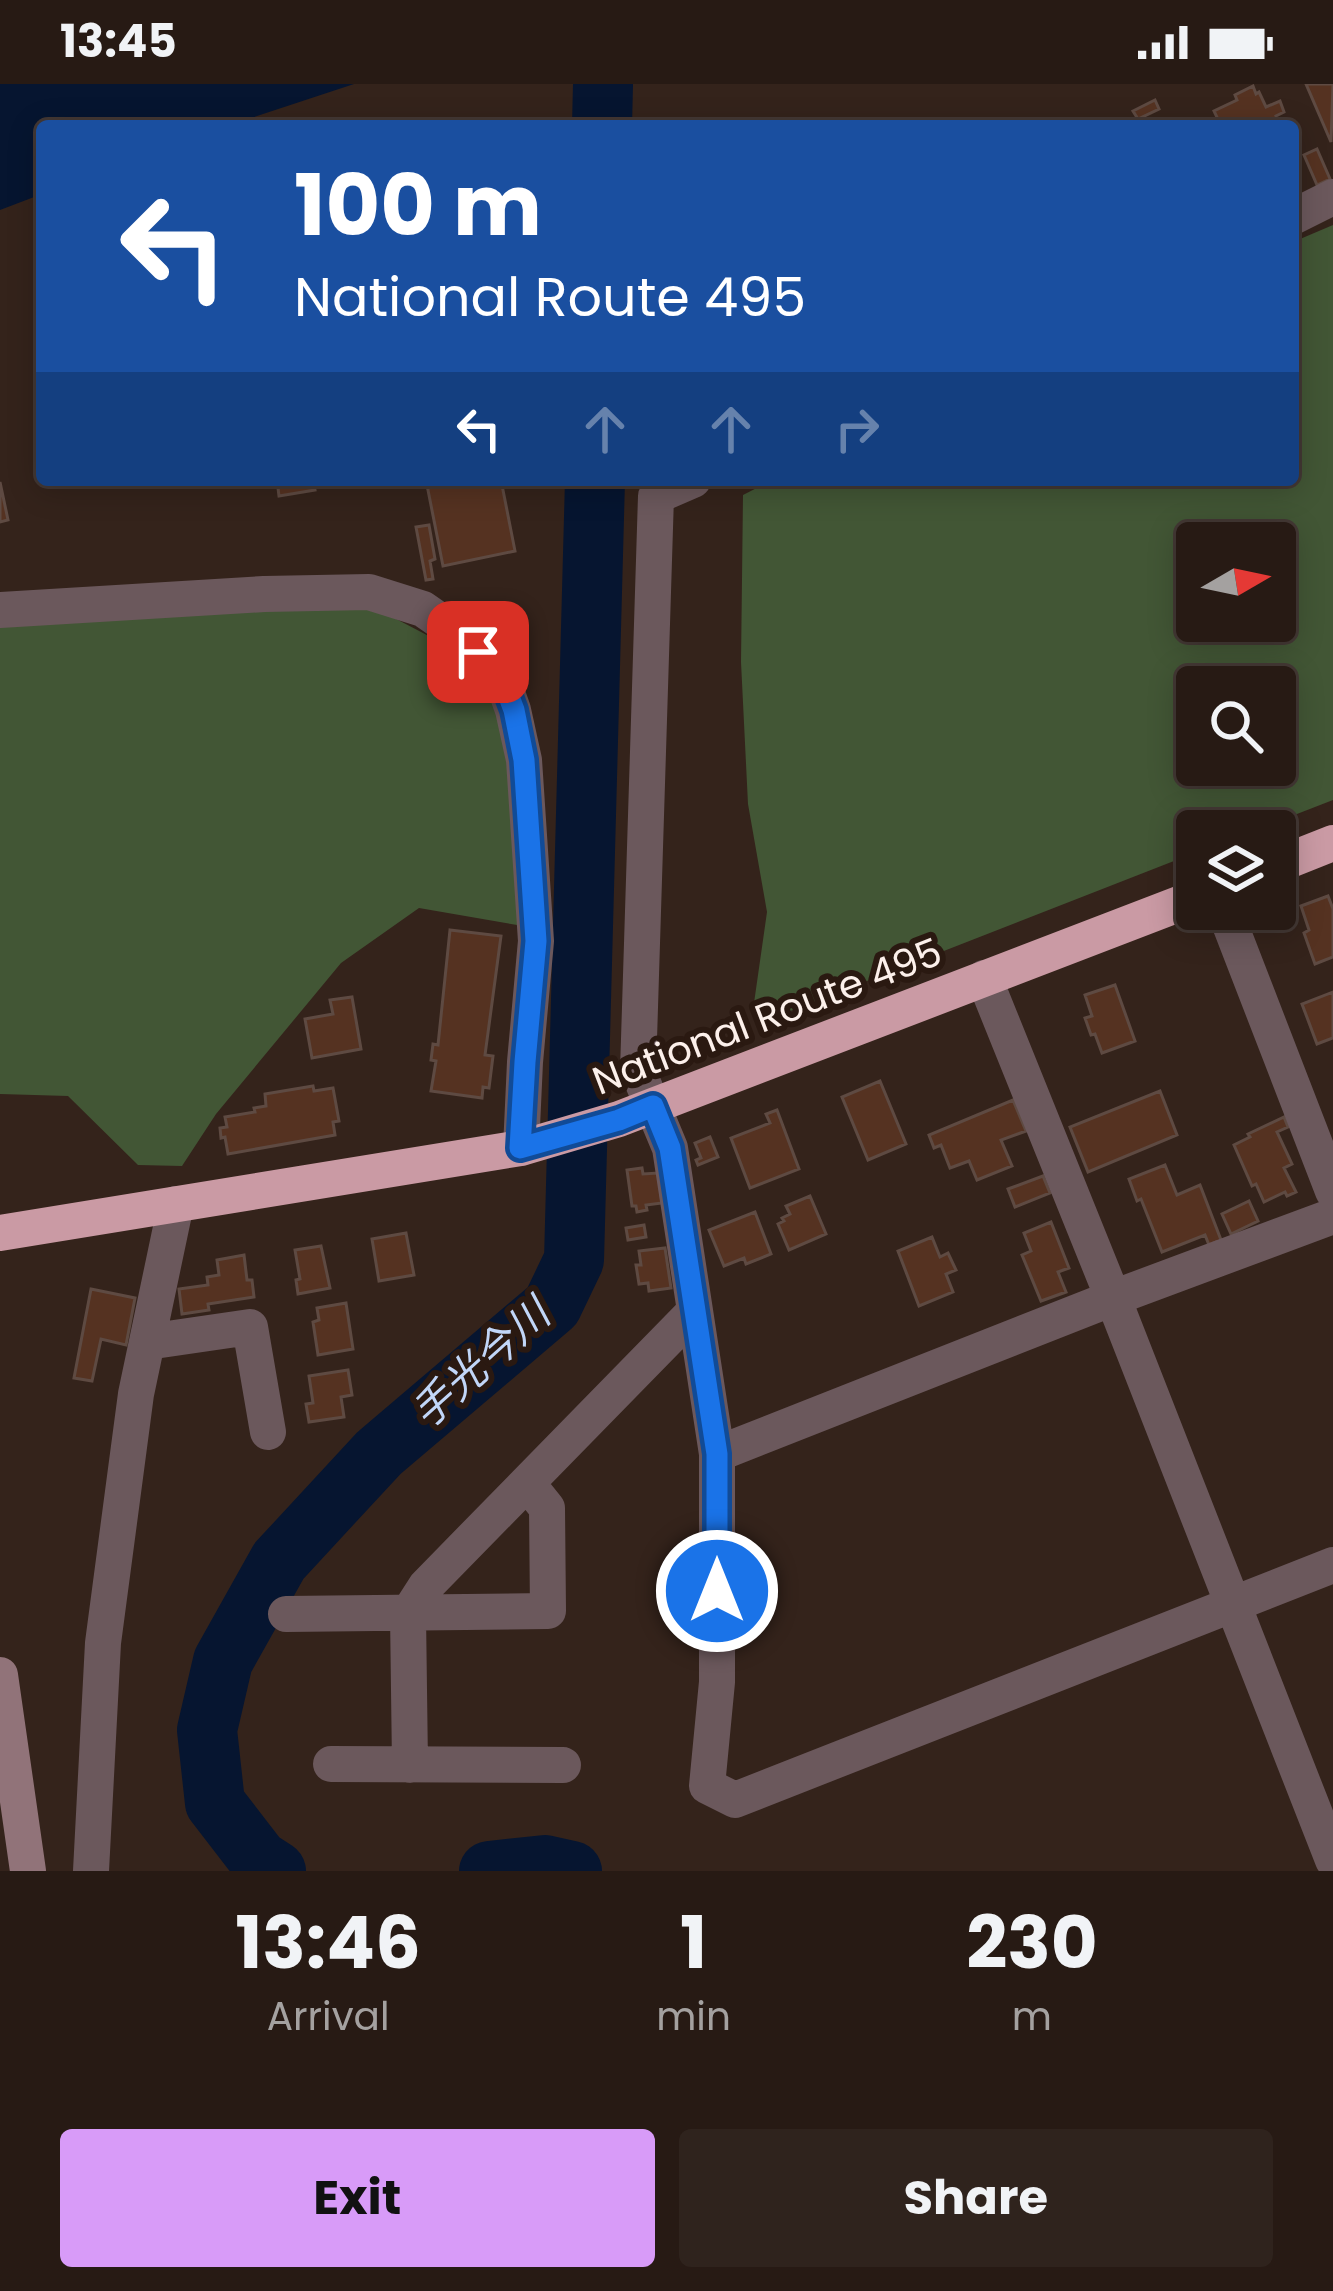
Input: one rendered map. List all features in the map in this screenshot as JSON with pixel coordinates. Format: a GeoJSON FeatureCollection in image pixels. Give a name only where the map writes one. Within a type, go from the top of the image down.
{"type":"FeatureCollection","features":[{"type":"Feature","properties":{"kind":"highway"},"geometry":{"type":"LineString","coordinates":[[1296,858],[1333,843]]}},
{"type":"Feature","properties":{"kind":"highway","name":"National Route 495"},"geometry":{"type":"LineString","coordinates":[[0,1233],[537,1144],[636,1113],[1176,904]]}},
{"type":"Feature","properties":{"kind":"street"},"geometry":{"type":"LineString","coordinates":[[1299,215],[1333,197]]}},
{"type":"Feature","properties":{"kind":"street"},"geometry":{"type":"LineString","coordinates":[[679,486],[656,496],[636,1113],[670,1148],[717,1454],[717,1682],[707,1786],[735,1800],[1333,1565]]}},
{"type":"Feature","properties":{"kind":"street"},"geometry":{"type":"LineString","coordinates":[[0,610],[369,592],[423,609],[500,673],[514,710],[524,760],[536,941],[525,1062],[537,1144]]}},
{"type":"Feature","properties":{"kind":"street"},"geometry":{"type":"LineString","coordinates":[[1232,930],[1333,1191]]}},
{"type":"Feature","properties":{"kind":"street"},"geometry":{"type":"LineString","coordinates":[[984,979],[1333,1860]]}},
{"type":"Feature","properties":{"kind":"street"},"geometry":{"type":"LineString","coordinates":[[92,1871],[103,1643],[136,1394],[176,1204]]}},
{"type":"Feature","properties":{"kind":"street"},"geometry":{"type":"LineString","coordinates":[[717,1454],[1333,1216]]}},
{"type":"Feature","properties":{"kind":"street"},"geometry":{"type":"LineString","coordinates":[[410,1765],[407,1614],[425,1586],[694,1312]]}},
{"type":"Feature","properties":{"kind":"street"},"geometry":{"type":"LineString","coordinates":[[147,1342],[250,1327],[268,1432]]}},
{"type":"Feature","properties":{"kind":"street"},"geometry":{"type":"LineString","coordinates":[[286,1614],[548,1611],[547,1508],[527,1483]]}},
{"type":"Feature","properties":{"kind":"street"},"geometry":{"type":"LineString","coordinates":[[0,1675],[28,1871]]}},
{"type":"Feature","properties":{"kind":"street"},"geometry":{"type":"LineString","coordinates":[[331,1765],[563,1766]]}},
{"type":"Feature","properties":{"kind":"green space"},"geometry":{"type":"Polygon","coordinates":[[[1333,225],[1333,800],[1296,814],[1296,810],[1176,810],[1176,860],[780,1015],[754,1003],[767,912],[748,804],[741,662],[743,495],[760,486],[1299,486],[1299,239],[1333,225]]]}},
{"type":"Feature","properties":{"kind":"green space"},"geometry":{"type":"Polygon","coordinates":[[[262,606],[379,610],[444,644],[483,679],[501,715],[516,792],[523,926],[419,908],[341,963],[216,1114],[182,1166],[138,1165],[68,1096],[0,1094],[0,620],[262,606]]]}},
{"type":"Feature","properties":{"kind":"water"},"geometry":{"type":"Polygon","coordinates":[[[0,84],[354,84],[245,120],[36,120],[36,196],[0,210],[0,84]]]}},
{"type":"Feature","properties":{"kind":"building"},"geometry":{"type":"Polygon","coordinates":[[[1306,84],[1333,84],[1331,142],[1306,84]]]}},
{"type":"Feature","properties":{"kind":"building"},"geometry":{"type":"Polygon","coordinates":[[[1253,86],[1266,107],[1280,101],[1284,112],[1276,116],[1278,120],[1218,120],[1214,111],[1237,100],[1235,95],[1253,86]]]}},
{"type":"Feature","properties":{"kind":"building"},"geometry":{"type":"Polygon","coordinates":[[[1155,100],[1159,109],[1138,119],[1133,111],[1155,100]]]}},
{"type":"Feature","properties":{"kind":"building"},"geometry":{"type":"Polygon","coordinates":[[[1317,149],[1330,179],[1317,185],[1304,155],[1317,149]]]}},
{"type":"Feature","properties":{"kind":"building"},"geometry":{"type":"Polygon","coordinates":[[[0,482],[8,520],[0,522],[0,482]]]}},
{"type":"Feature","properties":{"kind":"building"},"geometry":{"type":"Polygon","coordinates":[[[278,486],[314,486],[315,490],[279,496],[278,486]]]}},
{"type":"Feature","properties":{"kind":"building"},"geometry":{"type":"Polygon","coordinates":[[[427,486],[502,486],[515,551],[443,566],[427,486]]]}},
{"type":"Feature","properties":{"kind":"building"},"geometry":{"type":"Polygon","coordinates":[[[429,525],[435,559],[430,561],[433,579],[426,580],[416,527],[429,525]]]}},
{"type":"Feature","properties":{"kind":"building"},"geometry":{"type":"Polygon","coordinates":[[[1328,896],[1333,909],[1333,957],[1315,964],[1301,906],[1328,896]]]}},
{"type":"Feature","properties":{"kind":"building"},"geometry":{"type":"Polygon","coordinates":[[[450,930],[501,936],[485,1055],[493,1056],[489,1088],[483,1087],[482,1098],[431,1091],[436,1061],[431,1060],[433,1044],[438,1045],[450,930]]]}},
{"type":"Feature","properties":{"kind":"building"},"geometry":{"type":"Polygon","coordinates":[[[1115,985],[1135,1041],[1102,1053],[1085,1018],[1092,1016],[1085,995],[1115,985]]]}},
{"type":"Feature","properties":{"kind":"building"},"geometry":{"type":"Polygon","coordinates":[[[1333,992],[1333,1038],[1317,1044],[1302,1004],[1333,992]]]}},
{"type":"Feature","properties":{"kind":"building"},"geometry":{"type":"Polygon","coordinates":[[[352,997],[361,1049],[312,1058],[305,1019],[333,1014],[330,1000],[352,997]]]}},
{"type":"Feature","properties":{"kind":"building"},"geometry":{"type":"Polygon","coordinates":[[[880,1081],[906,1144],[868,1160],[842,1097],[880,1081]]]}},
{"type":"Feature","properties":{"kind":"building"},"geometry":{"type":"Polygon","coordinates":[[[313,1086],[314,1091],[333,1088],[339,1121],[333,1122],[335,1135],[228,1154],[220,1128],[227,1127],[225,1117],[266,1106],[265,1094],[313,1086]]]}},
{"type":"Feature","properties":{"kind":"building"},"geometry":{"type":"Polygon","coordinates":[[[1160,1091],[1177,1135],[1088,1172],[1070,1127],[1160,1091]]]}},
{"type":"Feature","properties":{"kind":"building"},"geometry":{"type":"Polygon","coordinates":[[[1013,1100],[1026,1131],[1001,1140],[1012,1166],[977,1180],[969,1161],[950,1168],[941,1145],[934,1148],[929,1135],[1013,1100]]]}},
{"type":"Feature","properties":{"kind":"building"},"geometry":{"type":"Polygon","coordinates":[[[777,1110],[799,1169],[750,1188],[731,1138],[770,1123],[766,1114],[777,1110]]]}},
{"type":"Feature","properties":{"kind":"building"},"geometry":{"type":"Polygon","coordinates":[[[1284,1117],[1288,1127],[1277,1132],[1292,1164],[1284,1168],[1296,1192],[1264,1202],[1234,1145],[1284,1117]]]}},
{"type":"Feature","properties":{"kind":"building"},"geometry":{"type":"Polygon","coordinates":[[[710,1137],[718,1157],[698,1165],[696,1160],[701,1158],[695,1143],[710,1137]]]}},
{"type":"Feature","properties":{"kind":"building"},"geometry":{"type":"Polygon","coordinates":[[[1165,1165],[1177,1195],[1200,1185],[1221,1240],[1209,1245],[1205,1235],[1162,1252],[1129,1179],[1165,1165]]]}},
{"type":"Feature","properties":{"kind":"building"},"geometry":{"type":"Polygon","coordinates":[[[642,1168],[643,1174],[658,1173],[662,1203],[637,1212],[627,1170],[642,1168]]]}},
{"type":"Feature","properties":{"kind":"building"},"geometry":{"type":"Polygon","coordinates":[[[1043,1176],[1050,1193],[1015,1207],[1008,1189],[1043,1176]]]}},
{"type":"Feature","properties":{"kind":"building"},"geometry":{"type":"Polygon","coordinates":[[[810,1196],[826,1234],[789,1250],[778,1224],[790,1214],[786,1206],[810,1196]]]}},
{"type":"Feature","properties":{"kind":"building"},"geometry":{"type":"Polygon","coordinates":[[[1249,1201],[1258,1221],[1231,1234],[1222,1214],[1249,1201]]]}},
{"type":"Feature","properties":{"kind":"building"},"geometry":{"type":"Polygon","coordinates":[[[755,1212],[771,1254],[724,1266],[709,1230],[755,1212]]]}},
{"type":"Feature","properties":{"kind":"building"},"geometry":{"type":"Polygon","coordinates":[[[1051,1222],[1069,1268],[1058,1272],[1066,1292],[1041,1301],[1022,1255],[1031,1251],[1024,1233],[1051,1222]]]}},
{"type":"Feature","properties":{"kind":"building"},"geometry":{"type":"Polygon","coordinates":[[[644,1225],[646,1237],[628,1240],[626,1228],[644,1225]]]}},
{"type":"Feature","properties":{"kind":"building"},"geometry":{"type":"Polygon","coordinates":[[[406,1233],[414,1275],[379,1281],[372,1239],[406,1233]]]}},
{"type":"Feature","properties":{"kind":"building"},"geometry":{"type":"Polygon","coordinates":[[[932,1237],[940,1257],[948,1253],[956,1270],[946,1274],[953,1292],[919,1306],[898,1251],[932,1237]]]}},
{"type":"Feature","properties":{"kind":"building"},"geometry":{"type":"Polygon","coordinates":[[[321,1246],[330,1288],[298,1294],[295,1250],[321,1246]]]}},
{"type":"Feature","properties":{"kind":"building"},"geometry":{"type":"Polygon","coordinates":[[[665,1248],[671,1288],[649,1291],[648,1283],[639,1284],[639,1251],[665,1248]]]}},
{"type":"Feature","properties":{"kind":"building"},"geometry":{"type":"Polygon","coordinates":[[[244,1255],[254,1297],[208,1304],[209,1310],[182,1314],[179,1289],[208,1285],[207,1277],[219,1275],[217,1260],[244,1255]]]}},
{"type":"Feature","properties":{"kind":"building"},"geometry":{"type":"Polygon","coordinates":[[[91,1289],[135,1298],[126,1345],[101,1339],[92,1381],[74,1378],[91,1289]]]}},
{"type":"Feature","properties":{"kind":"building"},"geometry":{"type":"Polygon","coordinates":[[[346,1303],[353,1349],[318,1355],[313,1322],[319,1320],[317,1308],[346,1303]]]}},
{"type":"Feature","properties":{"kind":"building"},"geometry":{"type":"Polygon","coordinates":[[[348,1370],[352,1395],[341,1397],[344,1417],[309,1422],[306,1404],[313,1403],[309,1376],[348,1370]]]}},
{"type":"Feature","properties":{"kind":"waterway","name":"手光今川"},"geometry":{"type":"LineString","coordinates":[[602,120],[603,84]]}},
{"type":"Feature","properties":{"kind":"waterway","name":"手光今川"},"geometry":{"type":"LineString","coordinates":[[276,1871],[259,1860],[215,1803],[207,1730],[223,1661],[279,1561],[379,1453],[552,1306],[574,1260],[595,486]]}},
{"type":"Feature","properties":{"kind":"waterway","name":"手光今川"},"geometry":{"type":"LineString","coordinates":[[489,1871],[545,1865],[572,1871]]}},
{"type":"Feature","properties":{"kind":"route"},"geometry":{"type":"LineString","coordinates":[[478,652],[500,673],[514,710],[524,760],[536,941],[520,1148],[653,1106],[670,1148],[717,1454],[717,1591]]}}]}
